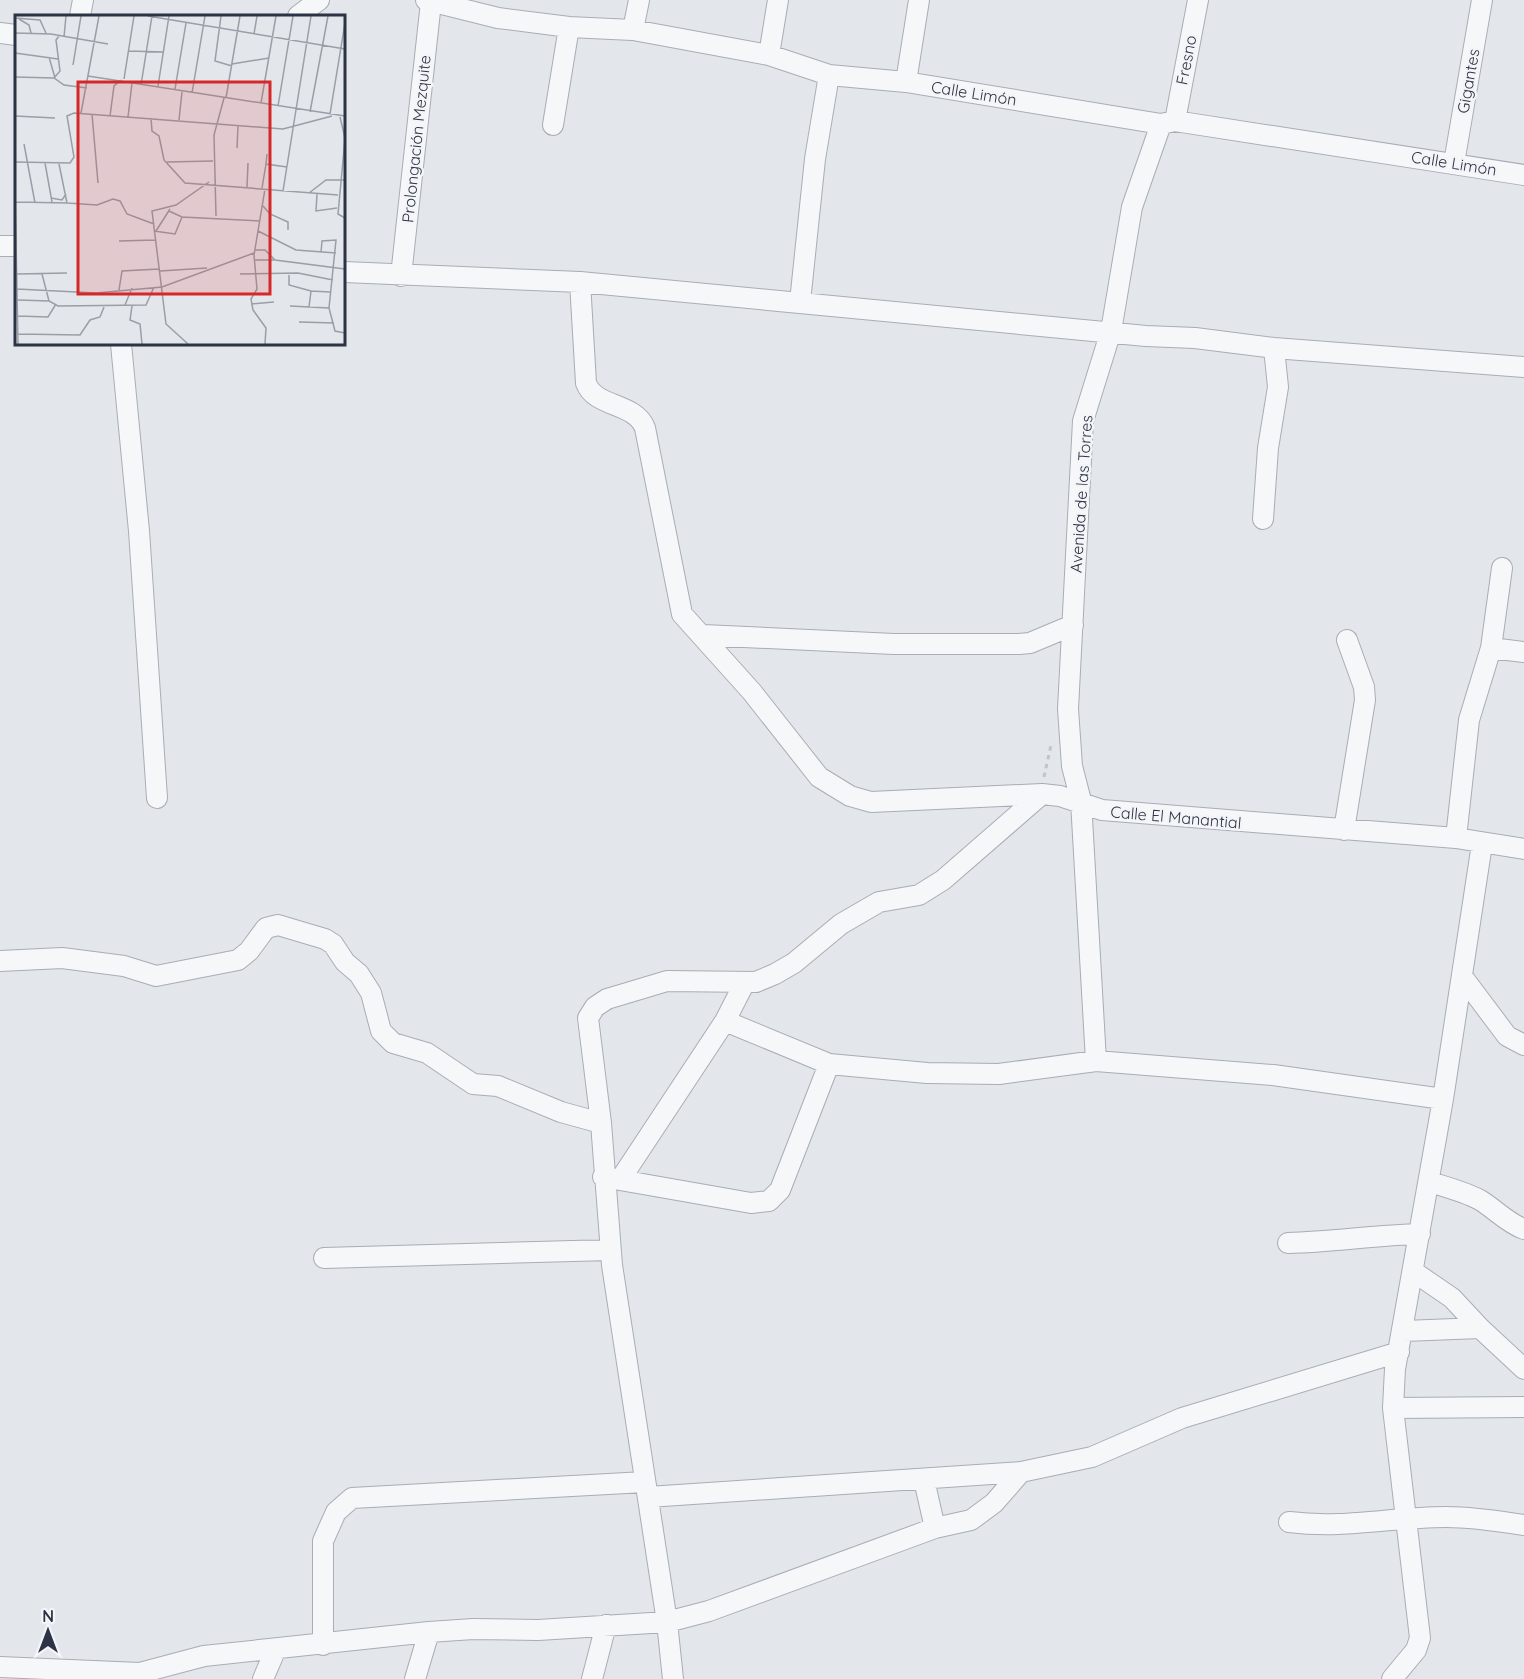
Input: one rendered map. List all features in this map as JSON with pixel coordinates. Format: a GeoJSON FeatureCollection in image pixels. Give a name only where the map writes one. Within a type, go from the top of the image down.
{"type":"FeatureCollection","features":[{"type":"Feature","properties":{"kind":"street"},"geometry":{"type":"LineString","coordinates":[[80,15],[83,0]]}},
{"type":"Feature","properties":{"kind":"street"},"geometry":{"type":"LineString","coordinates":[[299,15],[319,0]]}},
{"type":"Feature","properties":{"kind":"street"},"geometry":{"type":"LineString","coordinates":[[633,30],[639,0]]}},
{"type":"Feature","properties":{"kind":"street"},"geometry":{"type":"LineString","coordinates":[[769,56],[778,0]]}},
{"type":"Feature","properties":{"kind":"street"},"geometry":{"type":"LineString","coordinates":[[906,82],[919,0]]}},
{"type":"Feature","properties":{"kind":"street","name":"Fresno"},"geometry":{"type":"LineString","coordinates":[[1168,122],[1198,0]]}},
{"type":"Feature","properties":{"kind":"street","name":"Gigantes"},"geometry":{"type":"LineString","coordinates":[[1454,163],[1482,0]]}},
{"type":"Feature","properties":{"kind":"street","name":"Calle Limón"},"geometry":{"type":"LineString","coordinates":[[429,1],[499,9],[569,27],[633,30],[769,56],[830,75],[906,82],[1524,175]]}},
{"type":"Feature","properties":{"kind":"street","name":"Prolongación Mezquite"},"geometry":{"type":"LineString","coordinates":[[401,276],[429,1]]}},
{"type":"Feature","properties":{"kind":"street"},"geometry":{"type":"LineString","coordinates":[[553,125],[554,104],[569,27]]}},
{"type":"Feature","properties":{"kind":"street"},"geometry":{"type":"LineString","coordinates":[[0,33],[15,35]]}},
{"type":"Feature","properties":{"kind":"street"},"geometry":{"type":"LineString","coordinates":[[800,302],[815,159],[830,75]]}},
{"type":"Feature","properties":{"kind":"street","name":"Avenida de las Torres"},"geometry":{"type":"LineString","coordinates":[[1096,1061],[1081,801],[1072,766],[1068,709],[1083,421],[1111,331],[1132,207],[1168,122]]}},
{"type":"Feature","properties":{"kind":"street"},"geometry":{"type":"LineString","coordinates":[[345,272],[580,282],[1274,348],[1524,367]]}},
{"type":"Feature","properties":{"kind":"street","name":"Calle El Manantial"},"geometry":{"type":"LineString","coordinates":[[580,282],[586,383],[593,395],[632,412],[643,422],[680,608],[686,621],[704,635],[752,692],[807,766],[833,787],[860,800],[888,803],[1042,794],[1081,801],[1102,810],[1456,838],[1524,849]]}},
{"type":"Feature","properties":{"kind":"street"},"geometry":{"type":"LineString","coordinates":[[121,345],[139,531],[158,798]]}},
{"type":"Feature","properties":{"kind":"street"},"geometry":{"type":"LineString","coordinates":[[1263,519],[1268,448],[1278,387],[1274,348]]}},
{"type":"Feature","properties":{"kind":"street"},"geometry":{"type":"LineString","coordinates":[[1456,838],[1468,720],[1491,648],[1502,568]]}},
{"type":"Feature","properties":{"kind":"street"},"geometry":{"type":"LineString","coordinates":[[704,635],[894,644],[1019,644],[1030,643],[1073,625]]}},
{"type":"Feature","properties":{"kind":"street"},"geometry":{"type":"LineString","coordinates":[[1344,830],[1365,700],[1364,687],[1347,640]]}},
{"type":"Feature","properties":{"kind":"street"},"geometry":{"type":"LineString","coordinates":[[1491,648],[1524,652]]}},
{"type":"Feature","properties":{"kind":"street"},"geometry":{"type":"LineString","coordinates":[[673,1679],[667,1622],[610,1250],[612,1179],[601,1123],[588,1018],[595,1007],[607,999],[667,981],[756,982],[776,974],[794,963],[842,924],[879,902],[919,895],[944,880],[1042,794]]}},
{"type":"Feature","properties":{"kind":"street"},"geometry":{"type":"LineString","coordinates":[[1392,1679],[1416,1650],[1420,1638],[1404,1520],[1393,1408],[1400,1352],[1430,1182],[1482,844]]}},
{"type":"Feature","properties":{"kind":"street"},"geometry":{"type":"LineString","coordinates":[[0,961],[62,958],[124,966],[156,976],[238,960],[249,951],[266,928],[278,925],[325,939],[333,944],[345,962],[359,974],[371,993],[381,1031],[393,1043],[427,1053],[473,1084],[498,1086],[561,1112],[601,1123]]}},
{"type":"Feature","properties":{"kind":"street"},"geometry":{"type":"LineString","coordinates":[[1462,976],[1507,1036],[1524,1045]]}},
{"type":"Feature","properties":{"kind":"street"},"geometry":{"type":"LineString","coordinates":[[612,1179],[725,1021],[745,982]]}},
{"type":"Feature","properties":{"kind":"street"},"geometry":{"type":"LineString","coordinates":[[725,1021],[829,1064],[927,1073],[999,1074],[1096,1061],[1273,1076],[1443,1099]]}},
{"type":"Feature","properties":{"kind":"street"},"geometry":{"type":"LineString","coordinates":[[612,1179],[751,1203],[769,1201],[780,1190],[829,1064]]}},
{"type":"Feature","properties":{"kind":"street"},"geometry":{"type":"LineString","coordinates":[[1430,1182],[1477,1198],[1498,1211],[1514,1226],[1524,1229]]}},
{"type":"Feature","properties":{"kind":"street"},"geometry":{"type":"LineString","coordinates":[[1288,1243],[1327,1243],[1384,1235],[1420,1234]]}},
{"type":"Feature","properties":{"kind":"street"},"geometry":{"type":"LineString","coordinates":[[324,1258],[610,1250]]}},
{"type":"Feature","properties":{"kind":"street"},"geometry":{"type":"LineString","coordinates":[[1414,1272],[1452,1298],[1524,1369]]}},
{"type":"Feature","properties":{"kind":"street"},"geometry":{"type":"LineString","coordinates":[[1404,1332],[1480,1328]]}},
{"type":"Feature","properties":{"kind":"street"},"geometry":{"type":"LineString","coordinates":[[323,1645],[323,1541],[336,1512],[352,1498],[924,1480],[1021,1472],[1092,1457],[1182,1418],[1400,1352]]}},
{"type":"Feature","properties":{"kind":"street"},"geometry":{"type":"LineString","coordinates":[[1393,1408],[1524,1407]]}},
{"type":"Feature","properties":{"kind":"street"},"geometry":{"type":"LineString","coordinates":[[0,1667],[140,1673],[204,1656],[275,1651],[429,1632],[473,1629],[538,1630],[667,1622],[709,1611],[935,1528],[971,1520],[994,1503],[1021,1472]]}},
{"type":"Feature","properties":{"kind":"street"},"geometry":{"type":"LineString","coordinates":[[924,1480],[935,1528]]}},
{"type":"Feature","properties":{"kind":"street"},"geometry":{"type":"LineString","coordinates":[[1289,1522],[1350,1526],[1404,1520],[1478,1518],[1524,1525]]}},
{"type":"Feature","properties":{"kind":"street"},"geometry":{"type":"LineString","coordinates":[[592,1679],[606,1624]]}},
{"type":"Feature","properties":{"kind":"street"},"geometry":{"type":"LineString","coordinates":[[415,1679],[429,1632]]}},
{"type":"Feature","properties":{"kind":"street"},"geometry":{"type":"LineString","coordinates":[[263,1679],[275,1651]]}}]}
